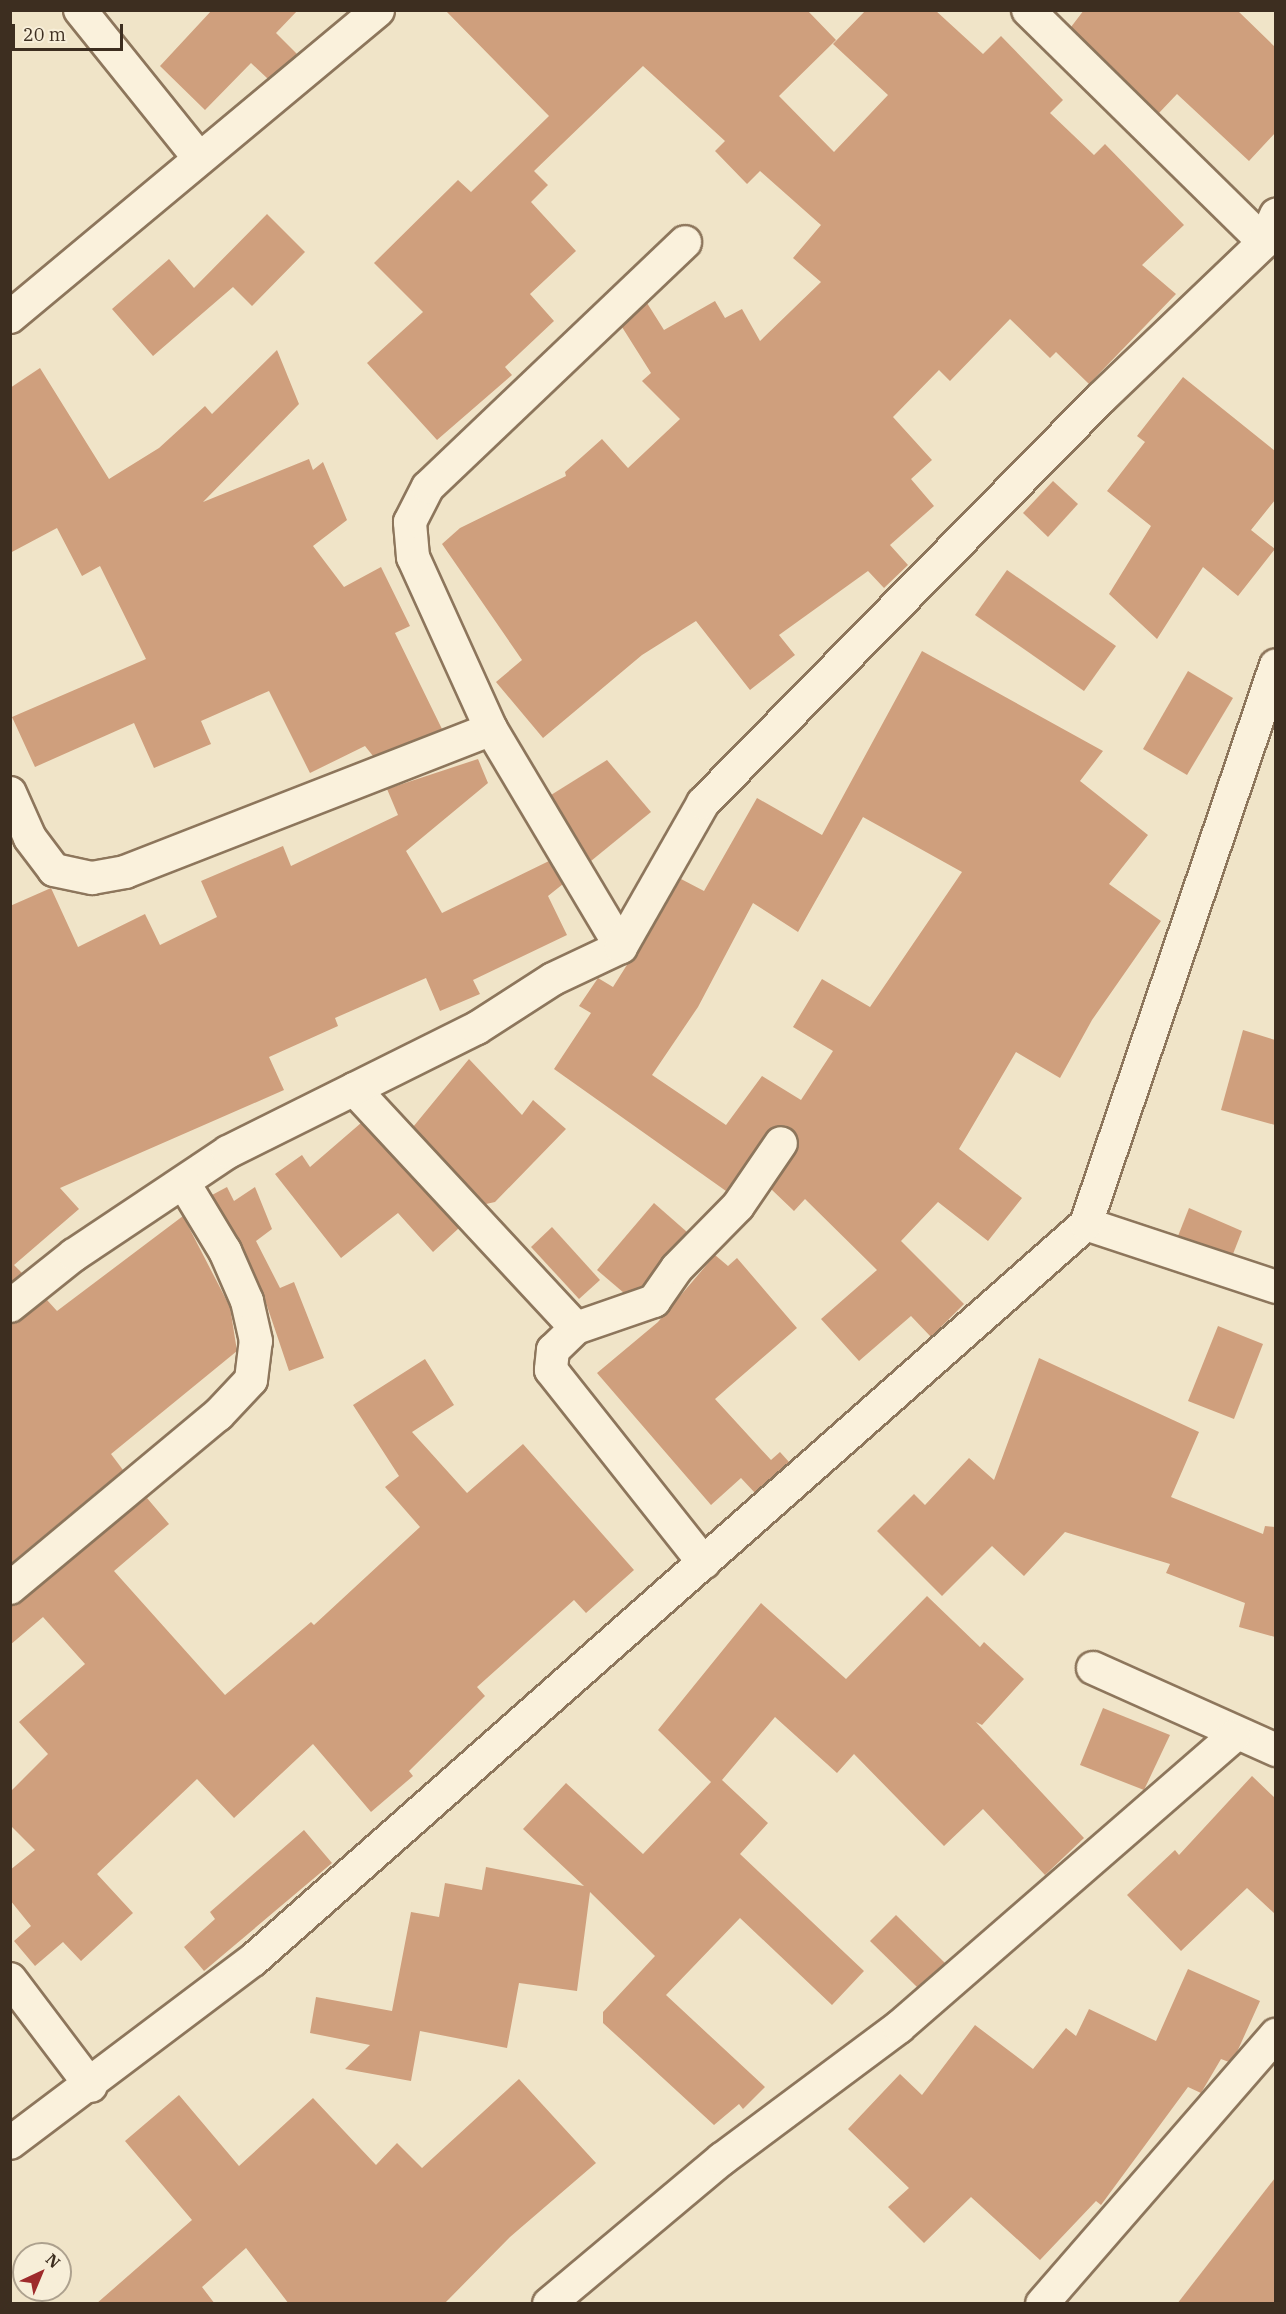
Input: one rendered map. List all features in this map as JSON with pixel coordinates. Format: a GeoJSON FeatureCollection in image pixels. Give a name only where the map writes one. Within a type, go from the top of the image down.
{"type":"FeatureCollection","features":[{"type":"Feature","properties":{"kind":"street"},"geometry":{"type":"LineString","coordinates":[[80,10],[198,158]]}},
{"type":"Feature","properties":{"kind":"street"},"geometry":{"type":"LineString","coordinates":[[10,317],[378,10]]}},
{"type":"Feature","properties":{"kind":"street"},"geometry":{"type":"LineString","coordinates":[[10,1306],[74,1255],[185,1185],[228,1152],[477,1028],[553,978],[621,947],[703,803],[1042,457],[1270,229],[1028,10]]}},
{"type":"Feature","properties":{"kind":"street"},"geometry":{"type":"LineString","coordinates":[[621,947],[491,729],[413,557],[410,522],[428,487],[685,242]]}},
{"type":"Feature","properties":{"kind":"street"},"geometry":{"type":"LineString","coordinates":[[10,2143],[91,2086],[253,1960],[1086,1224],[1275,665]]}},
{"type":"Feature","properties":{"kind":"street"},"geometry":{"type":"LineString","coordinates":[[10,793],[30,838],[54,870],[92,878],[125,872],[491,729]]}},
{"type":"Feature","properties":{"kind":"street"},"geometry":{"type":"LineString","coordinates":[[354,1089],[576,1329]]}},
{"type":"Feature","properties":{"kind":"street"},"geometry":{"type":"LineString","coordinates":[[704,1563],[551,1370],[553,1350],[576,1329],[654,1301],[677,1268],[738,1206],[781,1143]]}},
{"type":"Feature","properties":{"kind":"street"},"geometry":{"type":"LineString","coordinates":[[10,1588],[218,1415],[251,1380],[255,1341],[247,1301],[225,1251],[185,1185]]}},
{"type":"Feature","properties":{"kind":"street"},"geometry":{"type":"LineString","coordinates":[[1086,1224],[1275,1287]]}},
{"type":"Feature","properties":{"kind":"street"},"geometry":{"type":"LineString","coordinates":[[1093,1668],[1234,1736],[1275,1750]]}},
{"type":"Feature","properties":{"kind":"street"},"geometry":{"type":"LineString","coordinates":[[549,2304],[722,2159],[899,2027],[1234,1736]]}},
{"type":"Feature","properties":{"kind":"street"},"geometry":{"type":"LineString","coordinates":[[10,1979],[91,2086]]}},
{"type":"Feature","properties":{"kind":"street"},"geometry":{"type":"LineString","coordinates":[[1042,2304],[1275,2035]]}},
{"type":"Feature","properties":{"kind":"building"},"geometry":{"type":"Polygon","coordinates":[[[212,10],[298,10],[276,33],[297,54],[268,79],[251,63],[205,110],[160,66],[212,10]]]}},
{"type":"Feature","properties":{"kind":"building"},"geometry":{"type":"Polygon","coordinates":[[[445,10],[807,10],[836,40],[779,96],[834,152],[888,95],[833,44],[866,10],[935,10],[983,54],[1001,36],[1063,100],[1050,113],[1094,155],[1105,144],[1184,225],[1142,265],[1176,294],[1089,384],[1056,352],[1050,358],[1010,319],[950,381],[939,370],[893,417],[932,460],[911,479],[934,506],[890,545],[908,565],[884,588],[868,571],[779,635],[795,655],[750,690],[696,621],[642,655],[543,738],[496,682],[522,660],[442,544],[460,528],[566,476],[565,472],[602,439],[628,468],[680,419],[642,381],[651,373],[622,327],[647,303],[664,330],[715,301],[725,318],[742,309],[760,341],[821,282],[793,258],[821,225],[760,171],[747,184],[715,151],[725,141],[643,66],[534,171],[548,185],[531,202],[576,251],[530,294],[554,321],[505,367],[512,375],[437,440],[367,363],[423,312],[374,263],[458,180],[471,192],[549,116],[445,10]]]}},
{"type":"Feature","properties":{"kind":"building"},"geometry":{"type":"Polygon","coordinates":[[[1084,10],[1237,10],[1275,47],[1275,133],[1249,161],[1177,94],[1159,113],[1071,27],[1084,10]]]}},
{"type":"Feature","properties":{"kind":"building"},"geometry":{"type":"Polygon","coordinates":[[[267,214],[305,252],[252,306],[233,287],[153,356],[112,309],[169,259],[194,288],[267,214]]]}},
{"type":"Feature","properties":{"kind":"building"},"geometry":{"type":"Polygon","coordinates":[[[277,350],[299,404],[203,502],[309,459],[313,470],[323,462],[347,520],[313,546],[344,587],[381,567],[410,626],[395,633],[442,729],[373,756],[365,746],[310,773],[269,691],[201,721],[211,744],[154,768],[134,723],[35,767],[12,717],[146,659],[100,566],[82,576],[57,528],[10,553],[10,388],[40,368],[109,479],[159,448],[205,406],[212,414],[277,350]]]}},
{"type":"Feature","properties":{"kind":"building"},"geometry":{"type":"Polygon","coordinates":[[[1183,377],[1275,451],[1275,500],[1251,530],[1275,549],[1238,596],[1203,567],[1157,639],[1109,594],[1151,526],[1107,491],[1145,442],[1137,436],[1183,377]]]}},
{"type":"Feature","properties":{"kind":"building"},"geometry":{"type":"Polygon","coordinates":[[[1053,481],[1078,504],[1048,537],[1023,513],[1053,481]]]}},
{"type":"Feature","properties":{"kind":"building"},"geometry":{"type":"Polygon","coordinates":[[[1007,570],[1116,646],[1084,691],[975,615],[1007,570]]]}},
{"type":"Feature","properties":{"kind":"building"},"geometry":{"type":"Polygon","coordinates":[[[922,651],[1103,751],[1080,781],[1148,835],[1109,884],[1161,921],[1092,1020],[1060,1078],[1016,1052],[959,1149],[1022,1198],[988,1241],[938,1202],[901,1241],[964,1304],[931,1337],[911,1316],[859,1361],[821,1319],[877,1270],[805,1199],[794,1211],[771,1189],[799,1145],[792,1129],[782,1125],[767,1132],[726,1191],[554,1069],[591,1013],[579,1006],[598,978],[613,987],[681,879],[704,891],[757,798],[822,835],[922,651]],[[863,817],[798,932],[753,903],[698,1007],[652,1075],[726,1125],[762,1076],[801,1100],[833,1051],[793,1027],[822,979],[870,1007],[962,872],[863,817]]]}},
{"type":"Feature","properties":{"kind":"building"},"geometry":{"type":"Polygon","coordinates":[[[1188,671],[1233,698],[1187,775],[1143,749],[1188,671]]]}},
{"type":"Feature","properties":{"kind":"building"},"geometry":{"type":"Polygon","coordinates":[[[478,759],[488,783],[406,851],[442,913],[549,861],[563,884],[548,896],[567,935],[473,980],[480,994],[440,1011],[426,978],[335,1018],[338,1026],[269,1057],[284,1090],[60,1188],[79,1209],[14,1265],[22,1273],[10,1283],[10,906],[51,888],[78,947],[145,914],[160,945],[217,917],[201,881],[283,846],[291,866],[398,815],[387,789],[478,759]]]}},
{"type":"Feature","properties":{"kind":"building"},"geometry":{"type":"Polygon","coordinates":[[[607,760],[651,812],[591,861],[551,795],[607,760]]]}},
{"type":"Feature","properties":{"kind":"building"},"geometry":{"type":"Polygon","coordinates":[[[1243,1030],[1275,1040],[1275,1125],[1221,1110],[1243,1030]]]}},
{"type":"Feature","properties":{"kind":"building"},"geometry":{"type":"Polygon","coordinates":[[[469,1059],[522,1115],[533,1100],[566,1129],[495,1202],[486,1204],[413,1127],[469,1059]]]}},
{"type":"Feature","properties":{"kind":"building"},"geometry":{"type":"Polygon","coordinates":[[[361,1123],[459,1228],[433,1252],[398,1213],[341,1258],[275,1174],[302,1155],[310,1167],[361,1123]]]}},
{"type":"Feature","properties":{"kind":"building"},"geometry":{"type":"Polygon","coordinates":[[[227,1187],[234,1201],[255,1187],[272,1229],[256,1241],[280,1288],[294,1282],[324,1358],[289,1371],[263,1294],[212,1195],[227,1187]]]}},
{"type":"Feature","properties":{"kind":"building"},"geometry":{"type":"Polygon","coordinates":[[[654,1203],[687,1232],[643,1286],[624,1293],[597,1270],[654,1203]]]}},
{"type":"Feature","properties":{"kind":"building"},"geometry":{"type":"Polygon","coordinates":[[[1189,1208],[1242,1231],[1233,1254],[1178,1236],[1189,1208]]]}},
{"type":"Feature","properties":{"kind":"building"},"geometry":{"type":"Polygon","coordinates":[[[183,1216],[230,1307],[237,1351],[111,1454],[123,1470],[10,1564],[10,1324],[47,1300],[57,1311],[183,1216]]]}},
{"type":"Feature","properties":{"kind":"building"},"geometry":{"type":"Polygon","coordinates":[[[552,1227],[600,1280],[579,1299],[531,1247],[552,1227]]]}},
{"type":"Feature","properties":{"kind":"building"},"geometry":{"type":"Polygon","coordinates":[[[715,1255],[728,1266],[737,1258],[797,1328],[715,1399],[771,1460],[780,1452],[789,1462],[755,1493],[741,1478],[711,1505],[597,1373],[658,1322],[715,1255]]]}},
{"type":"Feature","properties":{"kind":"building"},"geometry":{"type":"Polygon","coordinates":[[[1218,1326],[1263,1344],[1234,1419],[1188,1401],[1218,1326]]]}},
{"type":"Feature","properties":{"kind":"building"},"geometry":{"type":"Polygon","coordinates":[[[1039,1358],[1199,1432],[1171,1497],[1263,1534],[1265,1526],[1275,1527],[1275,1637],[1239,1627],[1245,1603],[1166,1573],[1170,1564],[1065,1532],[1024,1576],[992,1546],[942,1596],[877,1531],[914,1494],[925,1505],[969,1458],[994,1480],[1039,1358]]]}},
{"type":"Feature","properties":{"kind":"building"},"geometry":{"type":"Polygon","coordinates":[[[425,1359],[454,1405],[412,1432],[467,1493],[523,1444],[634,1570],[586,1613],[574,1600],[477,1687],[485,1696],[409,1771],[413,1776],[371,1812],[313,1744],[234,1818],[197,1779],[97,1874],[133,1913],[81,1961],[63,1942],[35,1966],[14,1941],[31,1926],[10,1900],[10,1870],[35,1850],[10,1825],[10,1792],[48,1754],[19,1722],[85,1664],[43,1617],[10,1645],[10,1606],[147,1498],[169,1524],[114,1571],[225,1695],[311,1622],[314,1625],[420,1527],[385,1487],[399,1476],[353,1405],[425,1359]]]}},
{"type":"Feature","properties":{"kind":"building"},"geometry":{"type":"Polygon","coordinates":[[[927,1596],[980,1647],[984,1642],[1024,1679],[982,1725],[976,1722],[1084,1838],[1045,1875],[983,1809],[944,1846],[854,1754],[837,1773],[775,1717],[722,1780],[768,1823],[740,1854],[864,1971],[832,2005],[740,1918],[666,1995],[765,2087],[743,2109],[739,2104],[714,2125],[603,2023],[603,2012],[655,1956],[590,1892],[577,1991],[519,1983],[507,2048],[420,2031],[411,2081],[345,2069],[370,2045],[310,2033],[316,1997],[392,2011],[411,1912],[439,1917],[445,1883],[482,1890],[486,1867],[584,1886],[523,1829],[566,1783],[643,1854],[711,1782],[658,1730],[761,1603],[846,1679],[927,1596]]]}},
{"type":"Feature","properties":{"kind":"building"},"geometry":{"type":"Polygon","coordinates":[[[1103,1708],[1170,1735],[1144,1790],[1080,1765],[1103,1708]]]}},
{"type":"Feature","properties":{"kind":"building"},"geometry":{"type":"Polygon","coordinates":[[[1252,1776],[1275,1798],[1275,1914],[1247,1888],[1181,1951],[1127,1895],[1175,1850],[1179,1855],[1252,1776]]]}},
{"type":"Feature","properties":{"kind":"building"},"geometry":{"type":"Polygon","coordinates":[[[304,1830],[332,1863],[204,1971],[184,1947],[215,1919],[210,1912],[304,1830]]]}},
{"type":"Feature","properties":{"kind":"building"},"geometry":{"type":"Polygon","coordinates":[[[896,1915],[945,1963],[917,1987],[870,1941],[896,1915]]]}},
{"type":"Feature","properties":{"kind":"building"},"geometry":{"type":"Polygon","coordinates":[[[1188,1969],[1260,2001],[1237,2052],[1229,2062],[1221,2059],[1201,2093],[1188,2087],[1101,2205],[1096,2201],[1040,2260],[971,2197],[924,2243],[888,2207],[909,2188],[848,2129],[900,2074],[922,2095],[975,2025],[1033,2069],[1066,2028],[1076,2036],[1089,2009],[1156,2041],[1188,1969]]]}},
{"type":"Feature","properties":{"kind":"building"},"geometry":{"type":"Polygon","coordinates":[[[519,2079],[596,2163],[510,2237],[444,2304],[289,2304],[246,2248],[202,2287],[215,2304],[96,2304],[192,2220],[125,2141],[179,2095],[239,2166],[313,2098],[376,2165],[397,2143],[422,2168],[519,2079]]]}},
{"type":"Feature","properties":{"kind":"building"},"geometry":{"type":"Polygon","coordinates":[[[1275,2178],[1275,2304],[1177,2304],[1275,2178]]]}}]}
